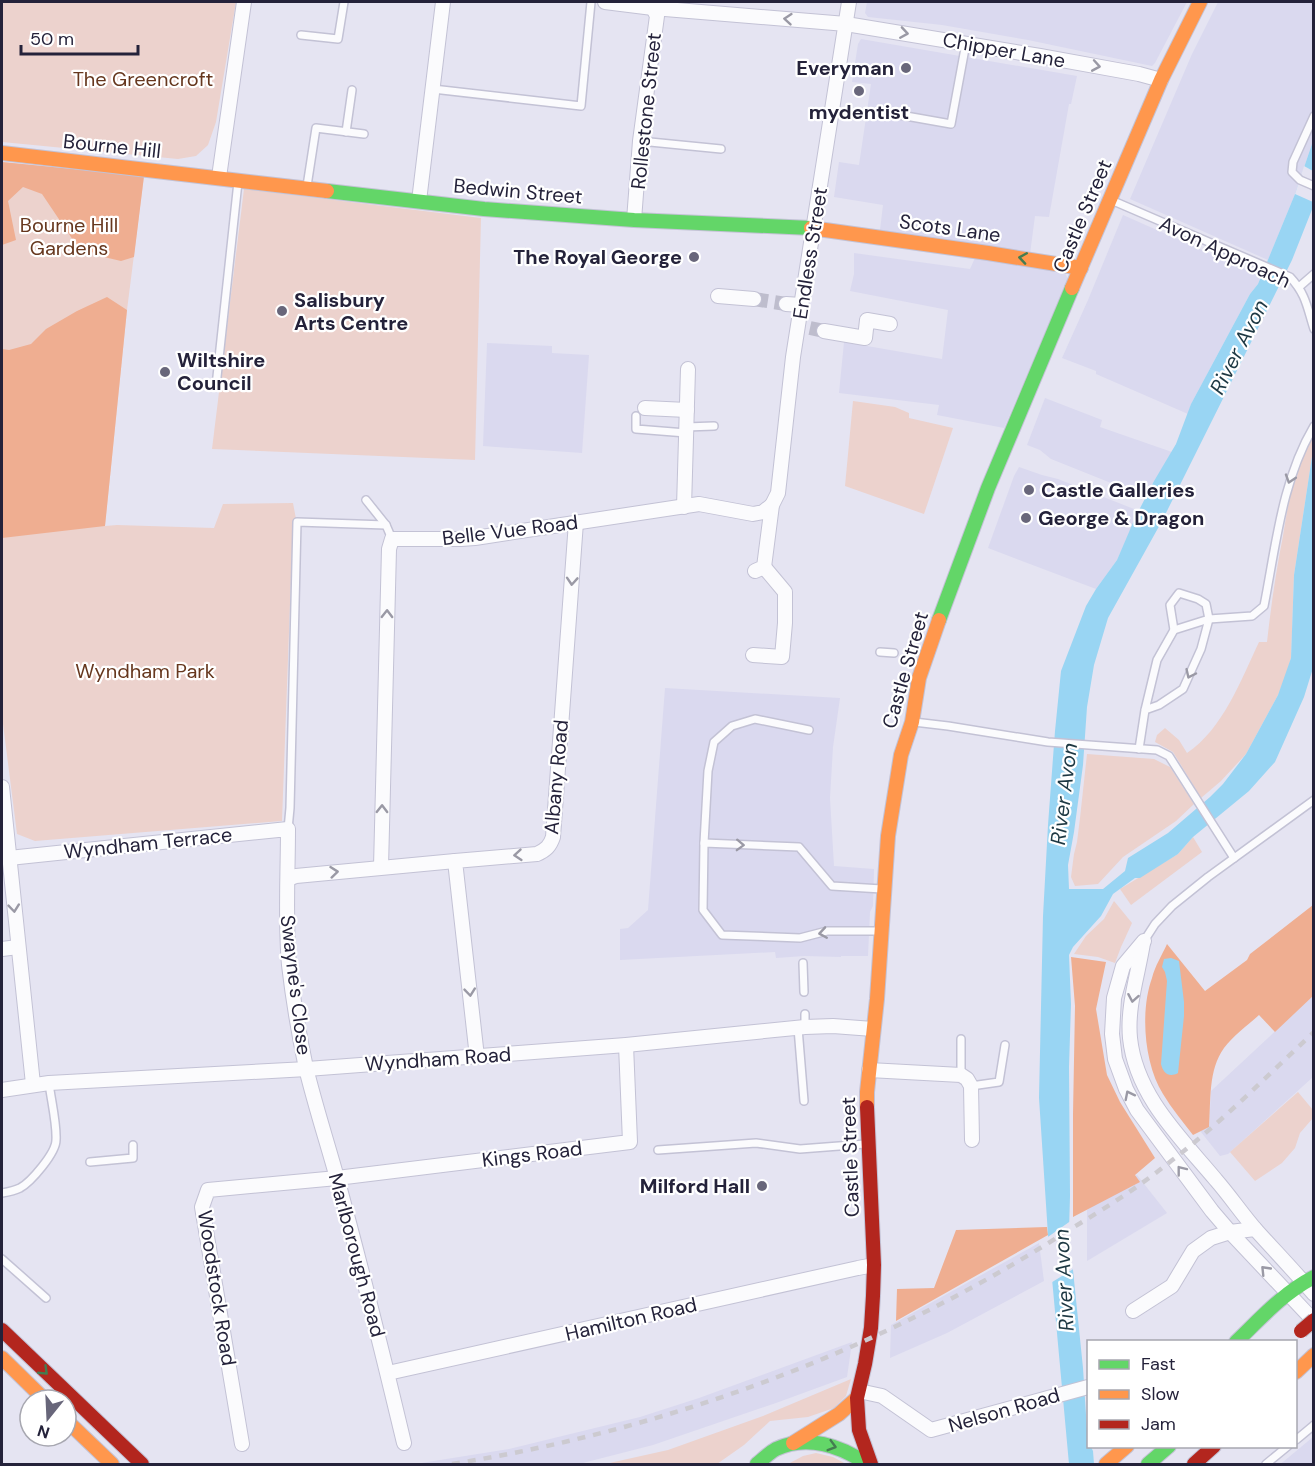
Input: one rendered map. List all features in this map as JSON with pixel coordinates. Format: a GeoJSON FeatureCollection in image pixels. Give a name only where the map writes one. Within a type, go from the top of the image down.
{"type":"FeatureCollection","features":[{"type":"Feature","properties":{"kind":"main road","name":"Castle Street"},"geometry":{"type":"LineString","coordinates":[[869,1464],[859,1430],[858,1394],[870,1328],[874,1265],[867,1092],[888,836],[901,755],[912,722],[919,678],[919,660],[1109,199],[1161,81],[1200,2]]}},
{"type":"Feature","properties":{"kind":"main road","name":"Bourne Hill"},"geometry":{"type":"LineString","coordinates":[[2,153],[219,177]]}},
{"type":"Feature","properties":{"kind":"main road","name":"Bedwin Street"},"geometry":{"type":"LineString","coordinates":[[219,177],[484,209],[634,220],[814,228]]}},
{"type":"Feature","properties":{"kind":"main road","name":"Scots Lane"},"geometry":{"type":"LineString","coordinates":[[814,228],[1081,268]]}},
{"type":"Feature","properties":{"kind":"main road"},"geometry":{"type":"LineString","coordinates":[[1237,1340],[1288,1294],[1309,1280]]}},
{"type":"Feature","properties":{"kind":"main road"},"geometry":{"type":"LineString","coordinates":[[1290,1340],[1314,1320]]}},
{"type":"Feature","properties":{"kind":"main road"},"geometry":{"type":"LineString","coordinates":[[2,1330],[142,1464]]}},
{"type":"Feature","properties":{"kind":"main road"},"geometry":{"type":"LineString","coordinates":[[1297,1371],[1314,1355]]}},
{"type":"Feature","properties":{"kind":"main road"},"geometry":{"type":"LineString","coordinates":[[2,1358],[33,1388]]}},
{"type":"Feature","properties":{"kind":"main road"},"geometry":{"type":"LineString","coordinates":[[757,1464],[775,1450],[793,1443],[838,1416],[848,1409],[858,1394]]}},
{"type":"Feature","properties":{"kind":"main road"},"geometry":{"type":"LineString","coordinates":[[78,1431],[112,1464]]}},
{"type":"Feature","properties":{"kind":"main road"},"geometry":{"type":"LineString","coordinates":[[793,1443],[826,1444],[843,1449],[869,1464]]}},
{"type":"Feature","properties":{"kind":"main road"},"geometry":{"type":"LineString","coordinates":[[1106,1464],[1125,1448]]}},
{"type":"Feature","properties":{"kind":"main road"},"geometry":{"type":"LineString","coordinates":[[1148,1464],[1168,1448]]}},
{"type":"Feature","properties":{"kind":"main road"},"geometry":{"type":"LineString","coordinates":[[1194,1464],[1213,1448]]}},
{"type":"Feature","properties":{"kind":"street"},"geometry":{"type":"LineString","coordinates":[[219,177],[244,2]]}},
{"type":"Feature","properties":{"kind":"street"},"geometry":{"type":"LineString","coordinates":[[419,201],[443,2]]}},
{"type":"Feature","properties":{"kind":"street","name":"Chipper Lane"},"geometry":{"type":"LineString","coordinates":[[605,2],[846,24],[1131,72],[1161,81]]}},
{"type":"Feature","properties":{"kind":"street","name":"Endless Street"},"geometry":{"type":"LineString","coordinates":[[753,655],[782,657],[785,592],[759,569],[772,505],[778,493],[804,327],[801,305],[849,2]]}},
{"type":"Feature","properties":{"kind":"street","name":"Rollestone Street"},"geometry":{"type":"LineString","coordinates":[[634,220],[640,141],[657,16],[654,5]]}},
{"type":"Feature","properties":{"kind":"street"},"geometry":{"type":"LineString","coordinates":[[718,296],[754,300]]}},
{"type":"Feature","properties":{"kind":"street"},"geometry":{"type":"LineString","coordinates":[[786,304],[801,305]]}},
{"type":"Feature","properties":{"kind":"street"},"geometry":{"type":"LineString","coordinates":[[824,331],[865,338],[867,320],[890,324]]}},
{"type":"Feature","properties":{"kind":"street"},"geometry":{"type":"LineString","coordinates":[[684,507],[688,369]]}},
{"type":"Feature","properties":{"kind":"street"},"geometry":{"type":"LineString","coordinates":[[641,412],[687,410]]}},
{"type":"Feature","properties":{"kind":"street","name":"Belle Vue Road"},"geometry":{"type":"LineString","coordinates":[[392,539],[468,539],[699,504],[753,514],[763,512],[772,505]]}},
{"type":"Feature","properties":{"kind":"street","name":"Albany Road"},"geometry":{"type":"LineString","coordinates":[[455,861],[537,854],[544,851],[553,837],[576,522]]}},
{"type":"Feature","properties":{"kind":"street"},"geometry":{"type":"LineString","coordinates":[[381,867],[389,549],[392,539]]}},
{"type":"Feature","properties":{"kind":"street"},"geometry":{"type":"LineString","coordinates":[[2,788],[33,1084]]}},
{"type":"Feature","properties":{"kind":"street","name":"Wyndham Terrace"},"geometry":{"type":"LineString","coordinates":[[9,858],[288,829]]}},
{"type":"Feature","properties":{"kind":"street","name":"Swayne's Close"},"geometry":{"type":"LineString","coordinates":[[288,829],[286,912],[289,964],[306,1069]]}},
{"type":"Feature","properties":{"kind":"street"},"geometry":{"type":"LineString","coordinates":[[288,879],[296,876],[455,861],[477,1056]]}},
{"type":"Feature","properties":{"kind":"street"},"geometry":{"type":"LineString","coordinates":[[1144,941],[1129,1020],[1134,1059],[1152,1100],[1255,1229],[1309,1280],[1314,1294]]}},
{"type":"Feature","properties":{"kind":"street"},"geometry":{"type":"LineString","coordinates":[[1144,941],[1123,966],[1114,998],[1112,1034],[1115,1059],[1126,1089],[1137,1110],[1161,1144],[1230,1232],[1314,1320]]}},
{"type":"Feature","properties":{"kind":"street"},"geometry":{"type":"LineString","coordinates":[[2,950],[18,947]]}},
{"type":"Feature","properties":{"kind":"street","name":"Wyndham Road"},"geometry":{"type":"LineString","coordinates":[[2,1090],[33,1084],[306,1069],[626,1045],[803,1023],[873,1029]]}},
{"type":"Feature","properties":{"kind":"street","name":"Kings Road"},"geometry":{"type":"LineString","coordinates":[[338,1178],[630,1142],[626,1045]]}},
{"type":"Feature","properties":{"kind":"street","name":"Marlborough Road"},"geometry":{"type":"LineString","coordinates":[[306,1069],[338,1178],[404,1443]]}},
{"type":"Feature","properties":{"kind":"street"},"geometry":{"type":"LineString","coordinates":[[869,1070],[961,1075],[967,1079],[971,1086],[972,1140]]}},
{"type":"Feature","properties":{"kind":"street","name":"Woodstock Road"},"geometry":{"type":"LineString","coordinates":[[242,1444],[202,1207],[208,1190],[338,1178]]}},
{"type":"Feature","properties":{"kind":"street"},"geometry":{"type":"LineString","coordinates":[[1133,1311],[1172,1286],[1193,1251],[1211,1238],[1230,1232],[1255,1229]]}},
{"type":"Feature","properties":{"kind":"street","name":"Hamilton Road"},"geometry":{"type":"LineString","coordinates":[[388,1373],[874,1265]]}},
{"type":"Feature","properties":{"kind":"street","name":"Nelson Road"},"geometry":{"type":"LineString","coordinates":[[858,1394],[882,1396],[931,1430],[1087,1387]]}},
{"type":"Feature","properties":{"kind":"lane"},"geometry":{"type":"LineString","coordinates":[[301,35],[338,39],[344,2]]}},
{"type":"Feature","properties":{"kind":"lane"},"geometry":{"type":"LineString","coordinates":[[434,89],[581,106],[591,2]]}},
{"type":"Feature","properties":{"kind":"lane"},"geometry":{"type":"LineString","coordinates":[[889,113],[951,124],[966,43]]}},
{"type":"Feature","properties":{"kind":"lane"},"geometry":{"type":"LineString","coordinates":[[346,132],[352,90]]}},
{"type":"Feature","properties":{"kind":"lane"},"geometry":{"type":"LineString","coordinates":[[1314,116],[1293,162],[1292,172],[1300,180],[1314,186]]}},
{"type":"Feature","properties":{"kind":"lane"},"geometry":{"type":"LineString","coordinates":[[307,188],[316,128],[364,134]]}},
{"type":"Feature","properties":{"kind":"lane"},"geometry":{"type":"LineString","coordinates":[[640,141],[721,149]]}},
{"type":"Feature","properties":{"kind":"lane"},"geometry":{"type":"LineString","coordinates":[[216,386],[238,180]]}},
{"type":"Feature","properties":{"kind":"lane","name":"Avon Approach"},"geometry":{"type":"LineString","coordinates":[[1109,199],[1290,277],[1301,290],[1314,330]]}},
{"type":"Feature","properties":{"kind":"lane"},"geometry":{"type":"LineString","coordinates":[[1301,290],[1314,274]]}},
{"type":"Feature","properties":{"kind":"lane"},"geometry":{"type":"LineString","coordinates":[[1301,290],[1314,292]]}},
{"type":"Feature","properties":{"kind":"lane"},"geometry":{"type":"LineString","coordinates":[[641,412],[636,429],[686,430],[714,426]]}},
{"type":"Feature","properties":{"kind":"lane"},"geometry":{"type":"LineString","coordinates":[[1174,630],[1209,619],[1252,616],[1264,606],[1288,486],[1305,440],[1314,426]]}},
{"type":"Feature","properties":{"kind":"lane"},"geometry":{"type":"LineString","coordinates":[[366,500],[386,525],[392,539]]}},
{"type":"Feature","properties":{"kind":"lane"},"geometry":{"type":"LineString","coordinates":[[288,829],[297,522],[386,525]]}},
{"type":"Feature","properties":{"kind":"lane"},"geometry":{"type":"LineString","coordinates":[[1139,748],[1145,710],[1157,660],[1174,630],[1170,605],[1179,593],[1198,599],[1206,604],[1209,619],[1202,649],[1183,689],[1159,705],[1145,710]]}},
{"type":"Feature","properties":{"kind":"lane"},"geometry":{"type":"LineString","coordinates":[[880,652],[894,653]]}},
{"type":"Feature","properties":{"kind":"lane"},"geometry":{"type":"LineString","coordinates":[[808,730],[755,719],[732,726],[714,742],[708,771],[703,910],[722,936],[800,938],[827,932],[882,931]]}},
{"type":"Feature","properties":{"kind":"lane"},"geometry":{"type":"LineString","coordinates":[[912,722],[1048,742],[1156,750],[1168,756],[1234,858]]}},
{"type":"Feature","properties":{"kind":"lane"},"geometry":{"type":"LineString","coordinates":[[1144,941],[1155,924],[1172,906],[1314,800]]}},
{"type":"Feature","properties":{"kind":"lane"},"geometry":{"type":"LineString","coordinates":[[704,843],[799,847],[832,886],[884,890]]}},
{"type":"Feature","properties":{"kind":"lane"},"geometry":{"type":"LineString","coordinates":[[803,963],[804,992]]}},
{"type":"Feature","properties":{"kind":"lane"},"geometry":{"type":"LineString","coordinates":[[803,1023],[804,1101]]}},
{"type":"Feature","properties":{"kind":"lane"},"geometry":{"type":"LineString","coordinates":[[961,1039],[961,1075]]}},
{"type":"Feature","properties":{"kind":"lane"},"geometry":{"type":"LineString","coordinates":[[971,1086],[999,1082],[1005,1045]]}},
{"type":"Feature","properties":{"kind":"lane"},"geometry":{"type":"LineString","coordinates":[[2,1193],[13,1191],[28,1183],[52,1153],[56,1140],[49,1083]]}},
{"type":"Feature","properties":{"kind":"lane"},"geometry":{"type":"LineString","coordinates":[[658,1150],[756,1143],[800,1149],[868,1143]]}},
{"type":"Feature","properties":{"kind":"lane"},"geometry":{"type":"LineString","coordinates":[[90,1162],[133,1158],[133,1145]]}},
{"type":"Feature","properties":{"kind":"lane"},"geometry":{"type":"LineString","coordinates":[[2,1259],[46,1298]]}},
{"type":"Feature","properties":{"kind":"lane"},"geometry":{"type":"LineString","coordinates":[[1297,1439],[1314,1425]]}},
{"type":"Feature","properties":{"kind":"lane"},"geometry":{"type":"LineString","coordinates":[[1266,1464],[1286,1448]]}},
{"type":"Feature","properties":{"kind":"shaded area"},"geometry":{"type":"Polygon","coordinates":[[[867,2],[1187,2],[1152,66],[942,25],[868,17],[865,13],[867,2]]]}},
{"type":"Feature","properties":{"kind":"shaded area"},"geometry":{"type":"Polygon","coordinates":[[[1218,2],[1313,2],[1313,141],[1295,194],[1268,260],[1130,199],[1192,54],[1218,2]]]}},
{"type":"Feature","properties":{"kind":"shaded area"},"geometry":{"type":"Polygon","coordinates":[[[861,39],[1077,76],[1071,104],[1069,104],[1049,217],[1035,216],[1030,254],[880,230],[883,205],[834,197],[839,162],[859,165],[871,84],[852,82],[858,44],[861,39]]]}},
{"type":"Feature","properties":{"kind":"shaded area"},"geometry":{"type":"Polygon","coordinates":[[[2,162],[144,176],[134,257],[121,261],[77,246],[42,194],[23,187],[8,201],[16,240],[2,245],[2,162]]]}},
{"type":"Feature","properties":{"kind":"shaded area"},"geometry":{"type":"Polygon","coordinates":[[[1123,215],[1261,276],[1191,404],[1188,414],[1096,374],[1096,371],[1062,358],[1123,215]]]}},
{"type":"Feature","properties":{"kind":"shaded area"},"geometry":{"type":"Polygon","coordinates":[[[854,253],[970,269],[975,258],[1064,271],[1068,279],[1004,428],[937,415],[939,405],[839,393],[844,342],[942,359],[948,310],[850,291],[854,274],[854,253]]]}},
{"type":"Feature","properties":{"kind":"shaded area"},"geometry":{"type":"Polygon","coordinates":[[[107,297],[127,310],[105,526],[2,538],[2,349],[9,350],[31,344],[46,329],[107,297]]]}},
{"type":"Feature","properties":{"kind":"shaded area"},"geometry":{"type":"Polygon","coordinates":[[[487,343],[552,346],[552,353],[589,355],[582,453],[483,446],[487,343]]]}},
{"type":"Feature","properties":{"kind":"shaded area"},"geometry":{"type":"Polygon","coordinates":[[[1045,398],[1102,420],[1100,427],[1172,452],[1146,497],[1051,459],[1040,450],[1027,445],[1045,398]]]}},
{"type":"Feature","properties":{"kind":"shaded area"},"geometry":{"type":"Polygon","coordinates":[[[1019,467],[1058,479],[1139,511],[1117,560],[1096,589],[988,548],[1019,467]]]}},
{"type":"Feature","properties":{"kind":"shaded area"},"geometry":{"type":"Polygon","coordinates":[[[665,688],[840,698],[833,747],[830,798],[834,866],[874,869],[868,956],[776,958],[775,952],[620,960],[620,929],[628,928],[648,910],[665,688]]]}},
{"type":"Feature","properties":{"kind":"shaded area"},"geometry":{"type":"Polygon","coordinates":[[[1313,905],[1313,996],[1275,1032],[1259,1015],[1224,1048],[1213,1076],[1209,1127],[1193,1135],[1163,1094],[1148,1053],[1145,1021],[1148,991],[1167,944],[1205,991],[1247,960],[1250,954],[1313,905]]]}},
{"type":"Feature","properties":{"kind":"shaded area"},"geometry":{"type":"Polygon","coordinates":[[[1071,957],[1106,962],[1096,1009],[1107,1075],[1120,1102],[1155,1158],[1135,1175],[1140,1182],[1073,1217],[1075,1006],[1071,957]]]}},
{"type":"Feature","properties":{"kind":"shaded area"},"geometry":{"type":"Polygon","coordinates":[[[1313,996],[1313,1077],[1228,1154],[1220,1156],[1197,1127],[1209,1127],[1211,1091],[1313,996]]]}},
{"type":"Feature","properties":{"kind":"shaded area"},"geometry":{"type":"Polygon","coordinates":[[[1137,1175],[1167,1213],[1087,1261],[1087,1210],[1137,1175]]]}},
{"type":"Feature","properties":{"kind":"shaded area"},"geometry":{"type":"Polygon","coordinates":[[[1047,1227],[1048,1235],[896,1321],[897,1289],[934,1288],[956,1230],[1047,1227]]]}},
{"type":"Feature","properties":{"kind":"shaded area"},"geometry":{"type":"Polygon","coordinates":[[[1039,1243],[1044,1281],[947,1333],[890,1358],[891,1325],[1039,1243]]]}},
{"type":"Feature","properties":{"kind":"shaded area"},"geometry":{"type":"Polygon","coordinates":[[[852,1342],[847,1377],[653,1445],[579,1464],[415,1464],[509,1449],[640,1417],[852,1342]]]}},
{"type":"Feature","properties":{"kind":"shaded area"},"geometry":{"type":"Polygon","coordinates":[[[1313,1437],[1313,1464],[1280,1464],[1283,1462],[1313,1437]]]}},
{"type":"Feature","properties":{"kind":"green space","name":"The Greencroft"},"geometry":{"type":"Polygon","coordinates":[[[2,2],[236,2],[216,122],[208,145],[196,156],[178,159],[2,142],[2,2]]]}},
{"type":"Feature","properties":{"kind":"green space","name":"Wyndham Park"},"geometry":{"type":"Polygon","coordinates":[[[2,162],[144,176],[127,310],[105,526],[214,528],[223,504],[293,503],[296,519],[293,523],[282,821],[35,841],[17,834],[2,716],[2,162]]]}},
{"type":"Feature","properties":{"kind":"green space"},"geometry":{"type":"Polygon","coordinates":[[[244,189],[481,218],[475,460],[212,449],[244,189]]]}},
{"type":"Feature","properties":{"kind":"green space"},"geometry":{"type":"Polygon","coordinates":[[[853,401],[895,407],[909,413],[909,418],[953,428],[924,514],[845,486],[853,401]]]}},
{"type":"Feature","properties":{"kind":"green space"},"geometry":{"type":"Polygon","coordinates":[[[1313,434],[1313,450],[1294,575],[1291,658],[1286,676],[1246,754],[1221,781],[1201,798],[1173,752],[1155,742],[1157,735],[1165,728],[1179,740],[1187,753],[1200,743],[1230,703],[1259,642],[1267,642],[1290,496],[1301,459],[1313,434]]]}},
{"type":"Feature","properties":{"kind":"green space"},"geometry":{"type":"Polygon","coordinates":[[[1087,754],[1154,759],[1170,767],[1194,804],[1176,821],[1123,857],[1098,884],[1075,886],[1071,877],[1087,754]]]}},
{"type":"Feature","properties":{"kind":"green space"},"geometry":{"type":"Polygon","coordinates":[[[1193,837],[1202,852],[1131,905],[1120,889],[1178,854],[1193,837]]]}},
{"type":"Feature","properties":{"kind":"green space"},"geometry":{"type":"Polygon","coordinates":[[[1114,901],[1132,923],[1115,963],[1098,957],[1074,954],[1086,936],[1104,919],[1114,901]]]}},
{"type":"Feature","properties":{"kind":"green space"},"geometry":{"type":"Polygon","coordinates":[[[1298,1092],[1313,1110],[1313,1118],[1300,1133],[1295,1148],[1282,1163],[1255,1181],[1230,1152],[1298,1092]]]}},
{"type":"Feature","properties":{"kind":"green space"},"geometry":{"type":"Polygon","coordinates":[[[851,1379],[846,1396],[834,1408],[808,1417],[770,1421],[744,1445],[717,1464],[605,1464],[668,1450],[763,1416],[851,1379]]]}},
{"type":"Feature","properties":{"kind":"green space"},"geometry":{"type":"Polygon","coordinates":[[[816,1453],[833,1457],[846,1464],[788,1464],[803,1456],[816,1453]]]}},
{"type":"Feature","properties":{"kind":"water","name":"River Avon"},"geometry":{"type":"Polygon","coordinates":[[[1313,141],[1313,207],[1292,260],[1162,521],[1108,618],[1094,665],[1087,707],[1083,765],[1068,865],[1069,889],[1103,889],[1125,871],[1128,858],[1168,833],[1210,797],[1246,754],[1278,695],[1291,658],[1294,575],[1313,450],[1313,668],[1304,697],[1275,762],[1249,791],[1193,837],[1178,854],[1140,878],[1135,878],[1113,894],[1101,916],[1073,947],[1069,955],[1071,1004],[1069,1231],[1083,1368],[1087,1448],[1092,1448],[1093,1451],[1094,1464],[1069,1464],[1048,1235],[1039,1098],[1043,916],[1061,671],[1086,606],[1117,560],[1135,518],[1176,444],[1191,404],[1250,294],[1258,284],[1295,194],[1313,141]]]}},
{"type":"Feature","properties":{"kind":"water"},"geometry":{"type":"Polygon","coordinates":[[[1171,958],[1179,961],[1184,1016],[1178,1073],[1169,1075],[1163,1070],[1161,1064],[1167,981],[1162,967],[1164,959],[1171,958]]]}},
{"type":"Feature","properties":{"kind":"pier"},"geometry":{"type":"Polygon","coordinates":[[[1304,166],[1313,171],[1313,202],[1295,194],[1304,166]]]}},
{"type":"Feature","properties":{"kind":"pier"},"geometry":{"type":"Polygon","coordinates":[[[1072,1220],[1075,1268],[1049,1284],[1045,1239],[1072,1220]]]}},
{"type":"Feature","properties":{"kind":"tunnel"},"geometry":{"type":"LineString","coordinates":[[754,299],[786,304]]}},
{"type":"Feature","properties":{"kind":"tunnel"},"geometry":{"type":"LineString","coordinates":[[810,328],[824,331]]}},
{"type":"Feature","properties":{"kind":"railway"},"geometry":{"type":"LineString","coordinates":[[452,1464],[534,1449],[614,1430],[694,1406],[772,1379],[849,1348],[924,1312],[998,1273],[1146,1180],[1208,1131],[1314,1032]]}},
{"type":"Feature","properties":{"kind":"traffic: fast"},"geometry":{"type":"LineString","coordinates":[[327,191],[484,209],[634,220],[811,228]]}},
{"type":"Feature","properties":{"kind":"traffic: fast"},"geometry":{"type":"LineString","coordinates":[[939,620],[988,488],[1072,288]]}},
{"type":"Feature","properties":{"kind":"traffic: fast"},"geometry":{"type":"LineString","coordinates":[[1238,1340],[1282,1298],[1314,1277]]}},
{"type":"Feature","properties":{"kind":"traffic: fast"},"geometry":{"type":"LineString","coordinates":[[757,1464],[776,1449],[800,1442],[835,1447],[867,1464]]}},
{"type":"Feature","properties":{"kind":"traffic: fast"},"geometry":{"type":"LineString","coordinates":[[1148,1464],[1167,1448]]}},
{"type":"Feature","properties":{"kind":"traffic: slow"},"geometry":{"type":"LineString","coordinates":[[1072,288],[1161,80],[1200,2]]}},
{"type":"Feature","properties":{"kind":"traffic: slow"},"geometry":{"type":"LineString","coordinates":[[2,153],[327,191]]}},
{"type":"Feature","properties":{"kind":"traffic: slow"},"geometry":{"type":"LineString","coordinates":[[811,228],[1081,268]]}},
{"type":"Feature","properties":{"kind":"traffic: slow"},"geometry":{"type":"LineString","coordinates":[[867,1107],[888,836],[901,755],[912,722],[919,678],[939,620]]}},
{"type":"Feature","properties":{"kind":"traffic: slow"},"geometry":{"type":"LineString","coordinates":[[1297,1371],[1314,1355]]}},
{"type":"Feature","properties":{"kind":"traffic: slow"},"geometry":{"type":"LineString","coordinates":[[2,1358],[33,1388]]}},
{"type":"Feature","properties":{"kind":"traffic: slow"},"geometry":{"type":"LineString","coordinates":[[793,1443],[839,1414],[857,1398]]}},
{"type":"Feature","properties":{"kind":"traffic: slow"},"geometry":{"type":"LineString","coordinates":[[78,1431],[112,1464]]}},
{"type":"Feature","properties":{"kind":"traffic: slow"},"geometry":{"type":"LineString","coordinates":[[1106,1464],[1125,1448]]}},
{"type":"Feature","properties":{"kind":"traffic: jam"},"geometry":{"type":"LineString","coordinates":[[867,1107],[874,1265],[873,1296],[871,1328],[857,1398],[859,1430],[871,1464]]}},
{"type":"Feature","properties":{"kind":"traffic: jam"},"geometry":{"type":"LineString","coordinates":[[1301,1331],[1314,1320]]}},
{"type":"Feature","properties":{"kind":"traffic: jam"},"geometry":{"type":"LineString","coordinates":[[2,1330],[142,1464]]}},
{"type":"Feature","properties":{"kind":"traffic: jam"},"geometry":{"type":"LineString","coordinates":[[1194,1464],[1212,1448]]}},
{"type":"Feature","properties":{"kind":"place","name":"Everyman"},"geometry":{"type":"Point","coordinates":[906,68]}},
{"type":"Feature","properties":{"kind":"place","name":"mydentist"},"geometry":{"type":"Point","coordinates":[859,91]}},
{"type":"Feature","properties":{"kind":"place","name":"The Royal George"},"geometry":{"type":"Point","coordinates":[694,257]}},
{"type":"Feature","properties":{"kind":"place","name":"Salisbury Arts Centre"},"geometry":{"type":"Point","coordinates":[282,311]}},
{"type":"Feature","properties":{"kind":"place","name":"Wiltshire Council"},"geometry":{"type":"Point","coordinates":[165,372]}},
{"type":"Feature","properties":{"kind":"place","name":"Castle Galleries"},"geometry":{"type":"Point","coordinates":[1029,490]}},
{"type":"Feature","properties":{"kind":"place","name":"George & Dragon"},"geometry":{"type":"Point","coordinates":[1026,518]}},
{"type":"Feature","properties":{"kind":"place","name":"Milford Hall"},"geometry":{"type":"Point","coordinates":[762,1186]}},
{"type":"Feature","properties":{"kind":"park label","name":"Bourne Hill Gardens"},"geometry":{"type":"Point","coordinates":[69,236]}}]}
